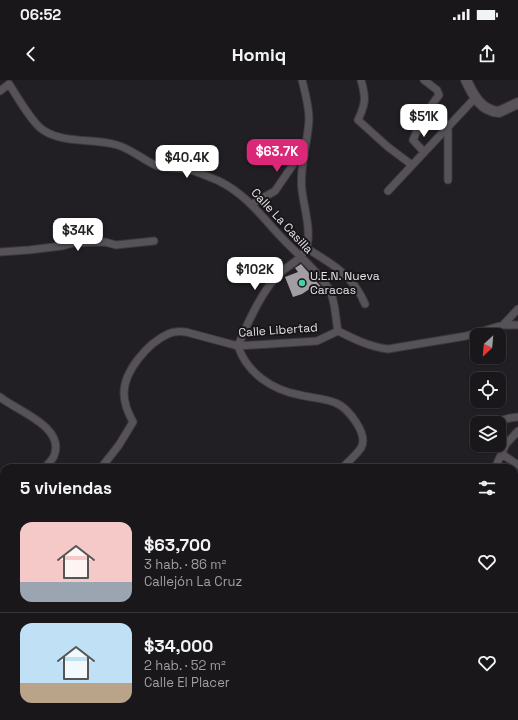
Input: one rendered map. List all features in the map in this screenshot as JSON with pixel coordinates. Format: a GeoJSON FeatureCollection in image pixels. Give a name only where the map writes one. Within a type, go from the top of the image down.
{"type":"FeatureCollection","features":[{"type":"Feature","properties":{"kind":"main road"},"geometry":{"type":"LineString","coordinates":[[466,80],[475,98],[486,109],[499,112],[518,103]]}},
{"type":"Feature","properties":{"kind":"street"},"geometry":{"type":"LineString","coordinates":[[302,80],[309,117],[302,189],[308,240],[306,248],[300,257],[280,273],[272,282],[248,322],[238,346],[241,355],[249,367],[256,374],[279,389],[290,393],[328,400],[344,408],[360,429],[363,436],[361,448],[346,464]]}},
{"type":"Feature","properties":{"kind":"street"},"geometry":{"type":"LineString","coordinates":[[361,80],[366,100],[358,120],[388,147],[412,165]]}},
{"type":"Feature","properties":{"kind":"street"},"geometry":{"type":"LineString","coordinates":[[424,80],[437,90],[439,95],[423,117],[413,140],[424,152]]}},
{"type":"Feature","properties":{"kind":"street","name":"Calle La Casilla"},"geometry":{"type":"LineString","coordinates":[[0,91],[9,84],[36,123],[42,129],[50,133],[61,137],[116,145],[125,148],[156,165],[198,172],[231,188],[252,204],[329,290],[338,331]]}},
{"type":"Feature","properties":{"kind":"street"},"geometry":{"type":"LineString","coordinates":[[388,191],[475,98]]}},
{"type":"Feature","properties":{"kind":"street"},"geometry":{"type":"LineString","coordinates":[[448,126],[448,180]]}},
{"type":"Feature","properties":{"kind":"street"},"geometry":{"type":"LineString","coordinates":[[252,204],[275,191],[306,146]]}},
{"type":"Feature","properties":{"kind":"street"},"geometry":{"type":"LineString","coordinates":[[0,252],[62,246],[73,243],[104,242],[116,245],[154,241]]}},
{"type":"Feature","properties":{"kind":"street"},"geometry":{"type":"LineString","coordinates":[[306,248],[345,274],[359,290],[365,304]]}},
{"type":"Feature","properties":{"kind":"street"},"geometry":{"type":"LineString","coordinates":[[503,325],[518,309]]}},
{"type":"Feature","properties":{"kind":"street"},"geometry":{"type":"LineString","coordinates":[[338,331],[368,345],[388,349],[466,336],[503,325],[518,325]]}},
{"type":"Feature","properties":{"kind":"street","name":"Calle Libertad"},"geometry":{"type":"LineString","coordinates":[[104,464],[119,445],[133,422],[125,403],[124,393],[127,378],[135,363],[149,348],[169,333],[177,331],[186,332],[238,346],[317,341],[338,331]]}},
{"type":"Feature","properties":{"kind":"street"},"geometry":{"type":"LineString","coordinates":[[0,397],[8,404],[27,414],[50,430],[54,437],[55,450],[54,457],[48,464]]}},
{"type":"Feature","properties":{"kind":"street"},"geometry":{"type":"LineString","coordinates":[[506,419],[518,417]]}},
{"type":"Feature","properties":{"kind":"street"},"geometry":{"type":"LineString","coordinates":[[497,464],[506,444],[518,431]]}},
{"type":"Feature","properties":{"kind":"street"},"geometry":{"type":"LineString","coordinates":[[502,454],[517,464]]}},
{"type":"Feature","properties":{"kind":"building","name":"U.E.N. Nueva Caracas"},"geometry":{"type":"Polygon","coordinates":[[[301,264],[323,289],[316,294],[311,288],[302,294],[293,297],[285,277],[298,272],[295,268],[301,264]]]}},
{"type":"Feature","properties":{"kind":"place","name":"U.E.N. Nueva Caracas"},"geometry":{"type":"Point","coordinates":[302,283]}}]}
